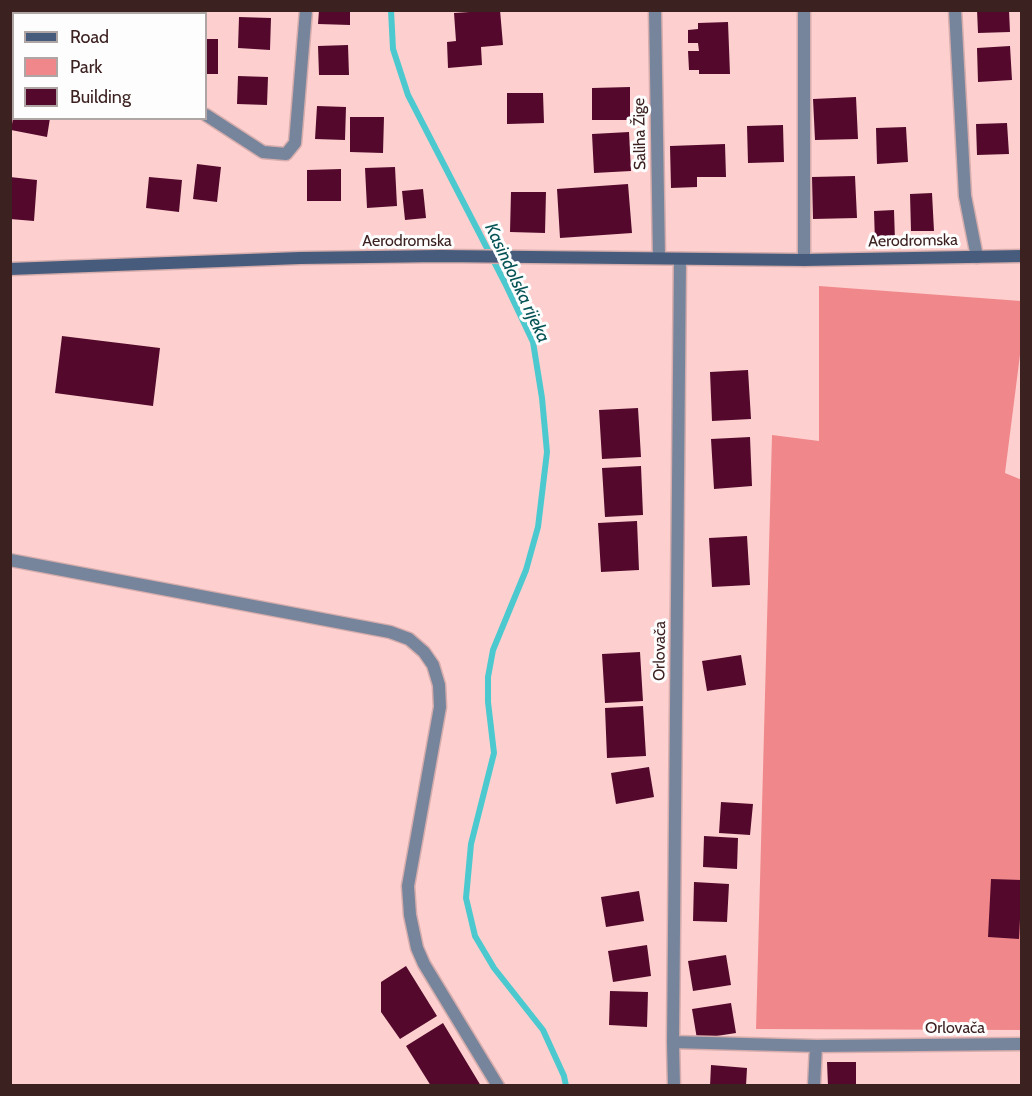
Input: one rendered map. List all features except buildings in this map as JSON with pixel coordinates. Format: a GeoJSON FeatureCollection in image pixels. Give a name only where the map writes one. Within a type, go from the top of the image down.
{"type":"FeatureCollection","features":[{"type":"Feature","properties":{"kind":"street"},"geometry":{"type":"LineString","coordinates":[[207,116],[263,152],[286,154],[295,142],[306,10]]}},
{"type":"Feature","properties":{"kind":"street","name":"Saliha Žige"},"geometry":{"type":"LineString","coordinates":[[655,10],[659,258]]}},
{"type":"Feature","properties":{"kind":"street"},"geometry":{"type":"LineString","coordinates":[[804,10],[804,260]]}},
{"type":"Feature","properties":{"kind":"street"},"geometry":{"type":"LineString","coordinates":[[955,10],[965,196],[976,257]]}},
{"type":"Feature","properties":{"kind":"street","name":"Aerodromska"},"geometry":{"type":"LineString","coordinates":[[11,269],[440,256],[804,260],[1022,256]]}},
{"type":"Feature","properties":{"kind":"street","name":"Orlovača"},"geometry":{"type":"LineString","coordinates":[[675,1086],[673,1042],[680,259]]}},
{"type":"Feature","properties":{"kind":"street"},"geometry":{"type":"LineString","coordinates":[[10,560],[390,632],[409,639],[424,652],[433,665],[439,686],[440,707],[408,886],[410,915],[417,948],[424,964],[498,1086]]}},
{"type":"Feature","properties":{"kind":"street","name":"Orlovača"},"geometry":{"type":"LineString","coordinates":[[673,1042],[816,1046],[1022,1044]]}},
{"type":"Feature","properties":{"kind":"street"},"geometry":{"type":"LineString","coordinates":[[814,1086],[816,1046]]}},
{"type":"Feature","properties":{"kind":"green space"},"geometry":{"type":"Polygon","coordinates":[[[819,286],[1021,301],[1021,347],[1005,473],[1022,480],[1021,1030],[756,1029],[772,435],[819,441],[819,286]]]}},
{"type":"Feature","properties":{"kind":"waterway","name":"Kasindolska rijeka"},"geometry":{"type":"LineString","coordinates":[[391,10],[393,49],[408,95],[533,342],[542,398],[547,452],[538,527],[526,570],[493,650],[488,677],[488,702],[494,753],[471,844],[466,898],[475,936],[494,968],[543,1030],[564,1076],[566,1086]]}}]}
